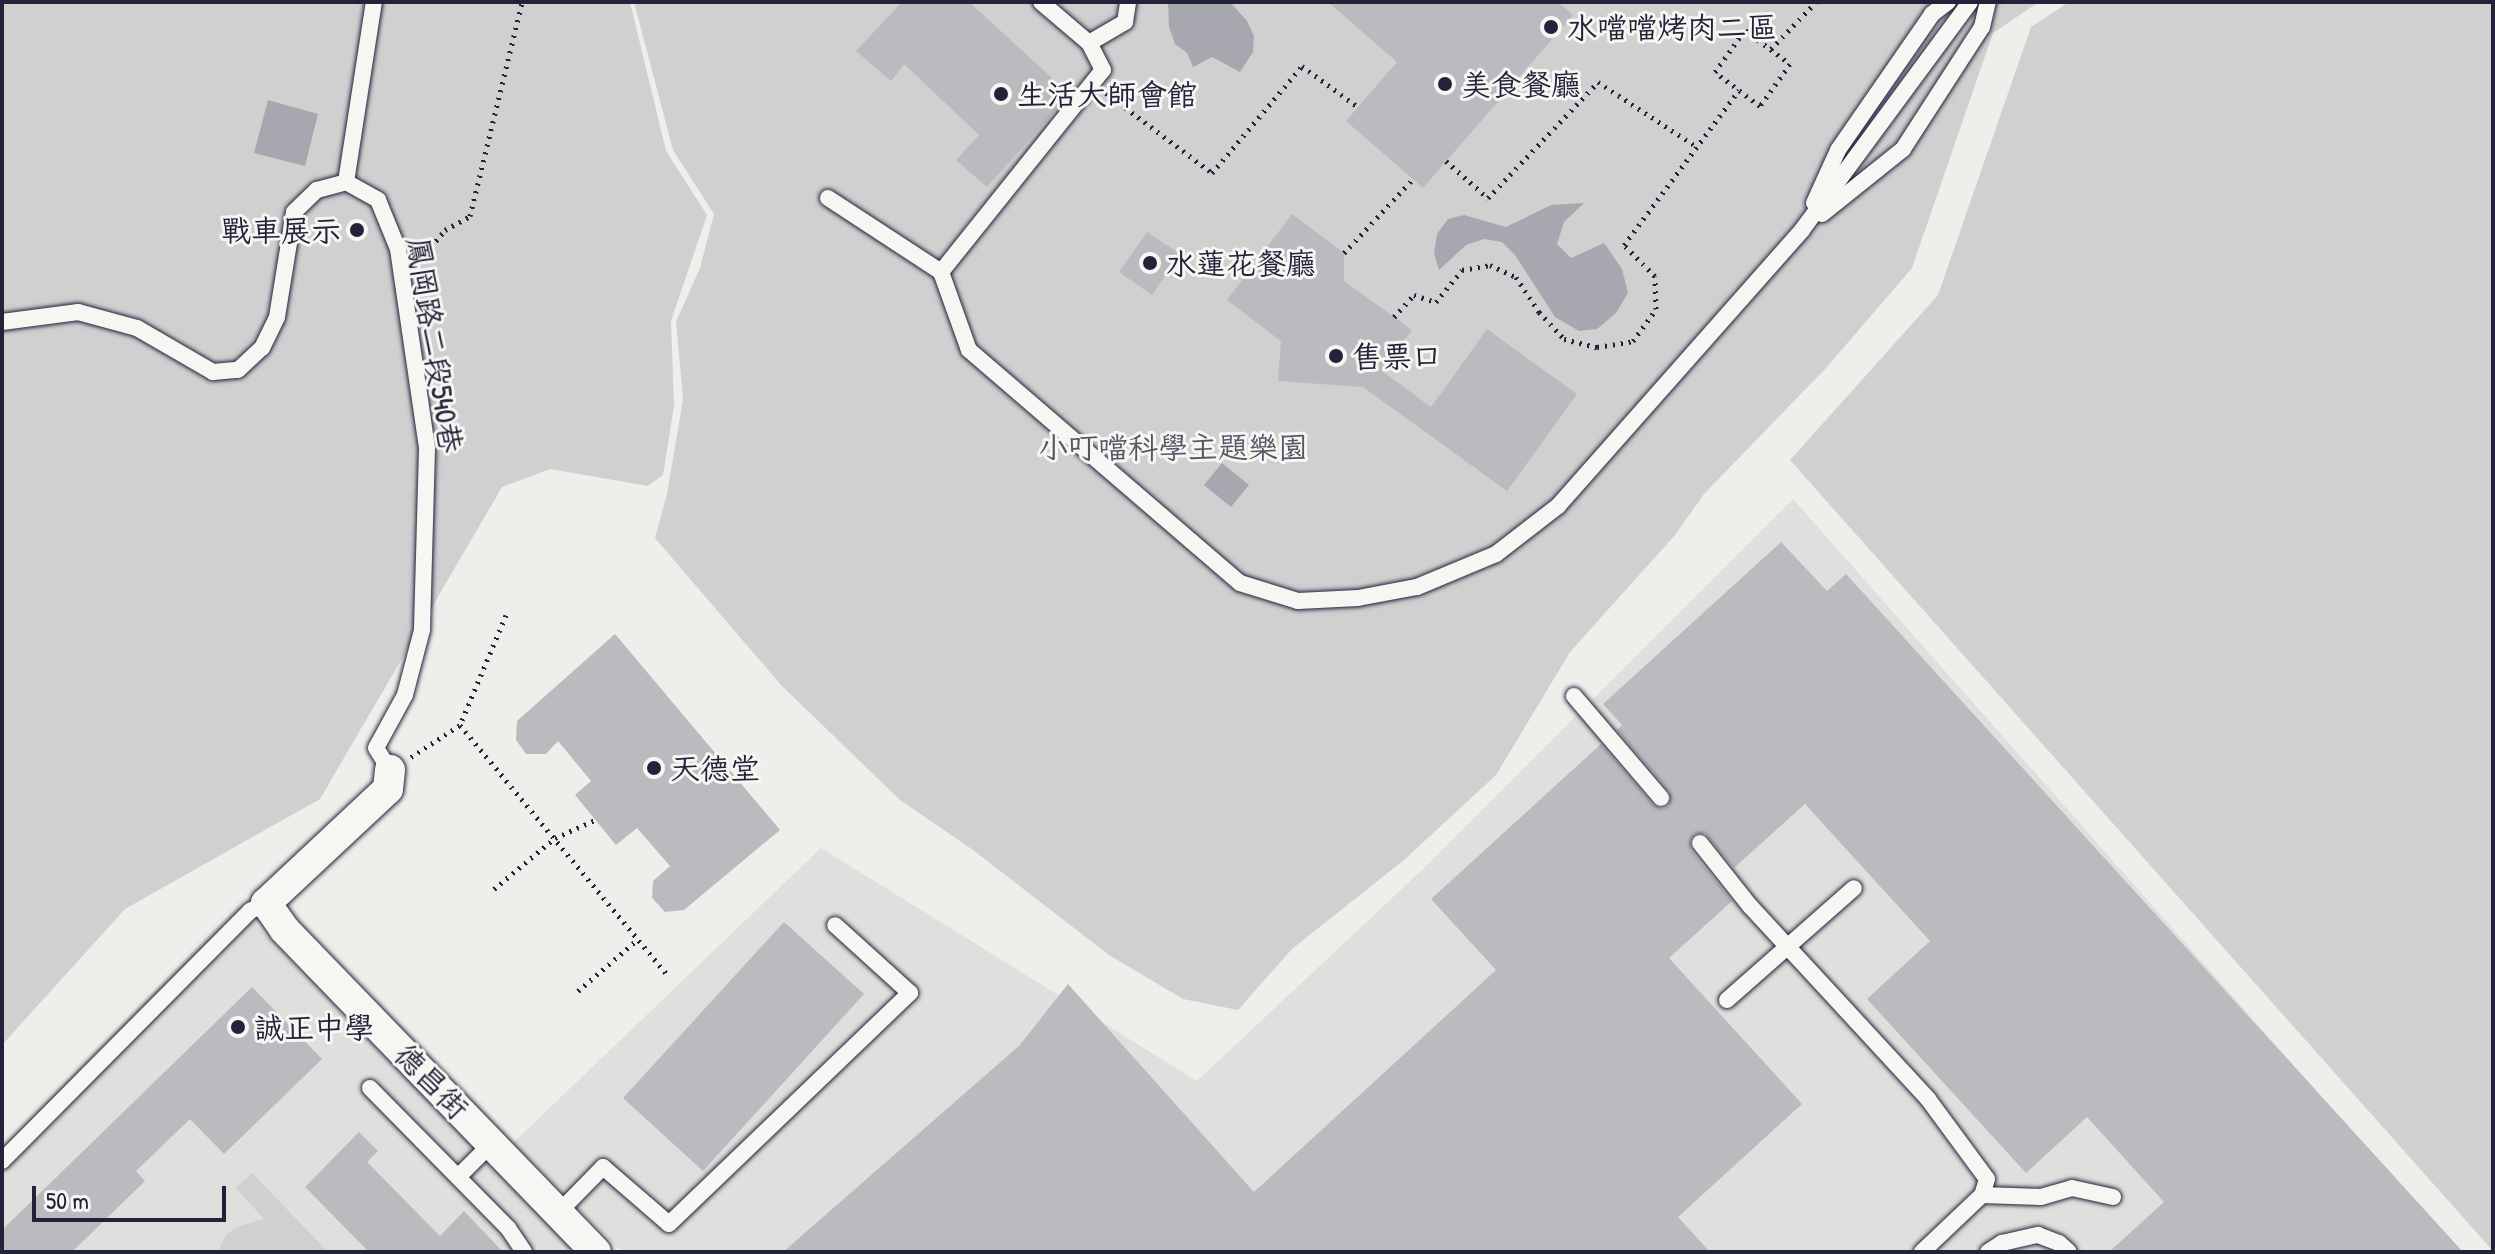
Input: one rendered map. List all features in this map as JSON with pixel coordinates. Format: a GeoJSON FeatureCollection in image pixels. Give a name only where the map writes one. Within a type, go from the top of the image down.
{"type":"FeatureCollection","features":[{"type":"Feature","properties":{"kind":"street"},"geometry":{"type":"LineString","coordinates":[[266,903],[388,789],[390,770]]}},
{"type":"Feature","properties":{"kind":"street","name":"德昌街"},"geometry":{"type":"LineString","coordinates":[[266,903],[284,929],[596,1252]]}},
{"type":"Feature","properties":{"kind":"lane"},"geometry":{"type":"LineString","coordinates":[[2,322],[78,312],[137,328],[213,372],[238,370],[262,348],[277,317],[294,212],[317,190],[346,182],[374,2]]}},
{"type":"Feature","properties":{"kind":"lane"},"geometry":{"type":"LineString","coordinates":[[941,272],[1103,70],[1089,43],[1041,2]]}},
{"type":"Feature","properties":{"kind":"lane"},"geometry":{"type":"LineString","coordinates":[[1089,43],[1125,22],[1128,2]]}},
{"type":"Feature","properties":{"kind":"lane"},"geometry":{"type":"LineString","coordinates":[[1802,230],[1838,150],[1932,14],[1948,2]]}},
{"type":"Feature","properties":{"kind":"lane"},"geometry":{"type":"LineString","coordinates":[[828,198],[941,272],[969,350],[1240,583],[1298,601],[1358,598],[1417,587],[1496,554],[1558,506],[1802,230],[1970,2]]}},
{"type":"Feature","properties":{"kind":"lane"},"geometry":{"type":"LineString","coordinates":[[1802,230],[1903,149],[1982,27],[1988,2]]}},
{"type":"Feature","properties":{"kind":"lane","name":"鳳岡路二段540巷"},"geometry":{"type":"LineString","coordinates":[[346,182],[378,200],[398,249],[427,449],[422,630],[405,695],[376,748],[390,770]]}},
{"type":"Feature","properties":{"kind":"lane"},"geometry":{"type":"LineString","coordinates":[[1574,696],[1661,798]]}},
{"type":"Feature","properties":{"kind":"lane"},"geometry":{"type":"LineString","coordinates":[[1700,843],[1750,906],[1928,1099],[1987,1179],[1982,1195],[1922,1252]]}},
{"type":"Feature","properties":{"kind":"lane"},"geometry":{"type":"LineString","coordinates":[[1727,1000],[1854,888]]}},
{"type":"Feature","properties":{"kind":"lane"},"geometry":{"type":"LineString","coordinates":[[2,1161],[250,911],[266,903]]}},
{"type":"Feature","properties":{"kind":"lane"},"geometry":{"type":"LineString","coordinates":[[559,1212],[603,1167],[669,1224],[910,993],[835,925]]}},
{"type":"Feature","properties":{"kind":"lane"},"geometry":{"type":"LineString","coordinates":[[370,1088],[508,1228],[524,1252]]}},
{"type":"Feature","properties":{"kind":"lane"},"geometry":{"type":"LineString","coordinates":[[458,1177],[493,1142]]}},
{"type":"Feature","properties":{"kind":"lane"},"geometry":{"type":"LineString","coordinates":[[1982,1195],[2041,1197],[2072,1188],[2113,1197]]}},
{"type":"Feature","properties":{"kind":"lane"},"geometry":{"type":"LineString","coordinates":[[1988,1252],[2002,1243],[2038,1235],[2059,1243],[2069,1252]]}},
{"type":"Feature","properties":{"kind":"path"},"geometry":{"type":"LineString","coordinates":[[398,249],[418,261],[445,230],[470,216],[522,2]]}},
{"type":"Feature","properties":{"kind":"path"},"geometry":{"type":"LineString","coordinates":[[1771,49],[1816,2]]}},
{"type":"Feature","properties":{"kind":"path"},"geometry":{"type":"LineString","coordinates":[[1745,30],[1790,64],[1760,106],[1739,90],[1715,72],[1745,30]]}},
{"type":"Feature","properties":{"kind":"path"},"geometry":{"type":"LineString","coordinates":[[1093,83],[1212,173],[1302,66],[1358,107]]}},
{"type":"Feature","properties":{"kind":"path"},"geometry":{"type":"LineString","coordinates":[[1446,161],[1488,198],[1598,82],[1697,147]]}},
{"type":"Feature","properties":{"kind":"path"},"geometry":{"type":"LineString","coordinates":[[1394,317],[1414,295],[1436,302],[1462,270],[1490,265],[1516,277],[1539,312],[1564,339],[1597,347],[1633,341],[1656,309],[1655,276],[1624,245],[1739,90]]}},
{"type":"Feature","properties":{"kind":"path"},"geometry":{"type":"LineString","coordinates":[[1344,253],[1413,179]]}},
{"type":"Feature","properties":{"kind":"path"},"geometry":{"type":"LineString","coordinates":[[390,770],[460,725],[506,615]]}},
{"type":"Feature","properties":{"kind":"path"},"geometry":{"type":"LineString","coordinates":[[460,725],[669,977]]}},
{"type":"Feature","properties":{"kind":"path"},"geometry":{"type":"LineString","coordinates":[[494,889],[555,838],[595,820]]}},
{"type":"Feature","properties":{"kind":"path"},"geometry":{"type":"LineString","coordinates":[[578,991],[638,939]]}},
{"type":"Feature","properties":{"kind":"shaded area"},"geometry":{"type":"Polygon","coordinates":[[[1168,2],[1230,2],[1247,21],[1254,36],[1253,52],[1240,72],[1212,57],[1193,67],[1187,53],[1175,44],[1169,27],[1168,2]]]}},
{"type":"Feature","properties":{"kind":"shaded area"},"geometry":{"type":"Polygon","coordinates":[[[268,100],[318,114],[305,166],[254,153],[268,100]]]}},
{"type":"Feature","properties":{"kind":"shaded area"},"geometry":{"type":"Polygon","coordinates":[[[1584,203],[1564,222],[1557,244],[1571,258],[1604,243],[1622,269],[1628,293],[1616,313],[1597,329],[1579,331],[1555,317],[1515,255],[1502,242],[1484,239],[1466,245],[1439,270],[1434,253],[1437,234],[1448,219],[1464,215],[1506,227],[1551,205],[1584,203]]]}},
{"type":"Feature","properties":{"kind":"shaded area"},"geometry":{"type":"Polygon","coordinates":[[[1222,463],[1249,485],[1231,507],[1204,485],[1222,463]]]}},
{"type":"Feature","properties":{"kind":"shaded area"},"geometry":{"type":"Polygon","coordinates":[[[1793,499],[2450,1242],[2440,1252],[622,1252],[513,1143],[821,848],[1197,1081],[1423,869],[1793,499]]]}},
{"type":"Feature","properties":{"kind":"shaded area","name":"誠正中學"},"geometry":{"type":"Polygon","coordinates":[[[238,906],[576,1252],[2,1252],[2,1147],[238,906]]]}},
{"type":"Feature","properties":{"kind":"green space"},"geometry":{"type":"Polygon","coordinates":[[[2,2],[630,2],[666,151],[707,215],[671,321],[674,406],[663,475],[648,486],[550,469],[502,487],[320,799],[125,909],[2,1045],[2,2]]]}},
{"type":"Feature","properties":{"kind":"green space","name":"小叮噹科學主題樂園"},"geometry":{"type":"Polygon","coordinates":[[[634,2],[2039,2],[1993,33],[1912,268],[1826,368],[1704,494],[1675,535],[1570,652],[1496,775],[1404,860],[1292,949],[1238,1010],[1183,999],[1109,955],[973,850],[900,800],[781,685],[655,538],[667,494],[683,400],[676,322],[700,268],[714,214],[673,150],[634,2]]]}},
{"type":"Feature","properties":{"kind":"green space"},"geometry":{"type":"Polygon","coordinates":[[[2069,2],[2493,2],[2493,1251],[1790,460],[1938,295],[2031,27],[2069,2]]]}},
{"type":"Feature","properties":{"kind":"green space"},"geometry":{"type":"Polygon","coordinates":[[[252,1173],[328,1252],[218,1252],[226,1235],[236,1227],[264,1219],[236,1188],[252,1173]]]}},
{"type":"Feature","properties":{"kind":"building","name":"生活大師會館"},"geometry":{"type":"Polygon","coordinates":[[[902,2],[969,2],[1064,89],[1066,99],[987,187],[956,160],[979,135],[904,64],[891,81],[856,51],[902,2]]]}},
{"type":"Feature","properties":{"kind":"building","name":"美食餐廳"},"geometry":{"type":"Polygon","coordinates":[[[1328,2],[1558,2],[1573,15],[1423,188],[1346,121],[1397,62],[1328,2]]]}},
{"type":"Feature","properties":{"kind":"building","name":"售票口"},"geometry":{"type":"Polygon","coordinates":[[[1292,214],[1344,253],[1344,281],[1412,330],[1382,371],[1431,407],[1487,329],[1577,394],[1507,491],[1363,387],[1278,381],[1281,341],[1227,300],[1292,214]]]}},
{"type":"Feature","properties":{"kind":"building","name":"水蓮花餐廳"},"geometry":{"type":"Polygon","coordinates":[[[1147,232],[1180,254],[1152,295],[1119,272],[1147,232]]]}},
{"type":"Feature","properties":{"kind":"building"},"geometry":{"type":"Polygon","coordinates":[[[1781,542],[1827,591],[1846,574],[2463,1252],[2109,1252],[2164,1202],[2087,1117],[2026,1173],[1867,999],[1930,941],[1805,804],[1734,868],[1705,833],[1694,834],[1690,840],[1691,850],[1732,901],[1669,958],[1802,1104],[1678,1217],[1710,1252],[783,1252],[1019,1046],[1068,984],[1254,1192],[1496,970],[1431,899],[1601,744],[1653,805],[1662,809],[1669,806],[1670,792],[1617,730],[1622,725],[1603,704],[1781,542]]]}},
{"type":"Feature","properties":{"kind":"building","name":"天德堂"},"geometry":{"type":"Polygon","coordinates":[[[615,634],[780,830],[684,910],[665,912],[652,898],[653,881],[670,866],[637,828],[616,845],[575,795],[591,781],[558,741],[546,754],[526,754],[516,740],[517,721],[615,634]]]}},
{"type":"Feature","properties":{"kind":"building"},"geometry":{"type":"Polygon","coordinates":[[[784,922],[864,994],[703,1171],[623,1098],[784,922]]]}},
{"type":"Feature","properties":{"kind":"building"},"geometry":{"type":"Polygon","coordinates":[[[252,987],[322,1059],[224,1154],[190,1119],[136,1171],[145,1181],[72,1252],[2,1252],[2,1230],[252,987]]]}},
{"type":"Feature","properties":{"kind":"building"},"geometry":{"type":"Polygon","coordinates":[[[359,1132],[378,1151],[367,1162],[440,1236],[464,1211],[503,1252],[369,1252],[305,1187],[359,1132]]]}},
{"type":"Feature","properties":{"kind":"place","name":"水噹噹烤肉二區"},"geometry":{"type":"Point","coordinates":[1551,27]}},
{"type":"Feature","properties":{"kind":"place","name":"美食餐廳"},"geometry":{"type":"Point","coordinates":[1445,84]}},
{"type":"Feature","properties":{"kind":"place","name":"生活大師會館"},"geometry":{"type":"Point","coordinates":[1001,94]}},
{"type":"Feature","properties":{"kind":"place","name":"戰車展示"},"geometry":{"type":"Point","coordinates":[357,230]}},
{"type":"Feature","properties":{"kind":"place","name":"水蓮花餐廳"},"geometry":{"type":"Point","coordinates":[1150,263]}},
{"type":"Feature","properties":{"kind":"place","name":"售票口"},"geometry":{"type":"Point","coordinates":[1336,356]}},
{"type":"Feature","properties":{"kind":"place","name":"天德堂"},"geometry":{"type":"Point","coordinates":[654,768]}},
{"type":"Feature","properties":{"kind":"place","name":"誠正中學"},"geometry":{"type":"Point","coordinates":[238,1027]}}]}
